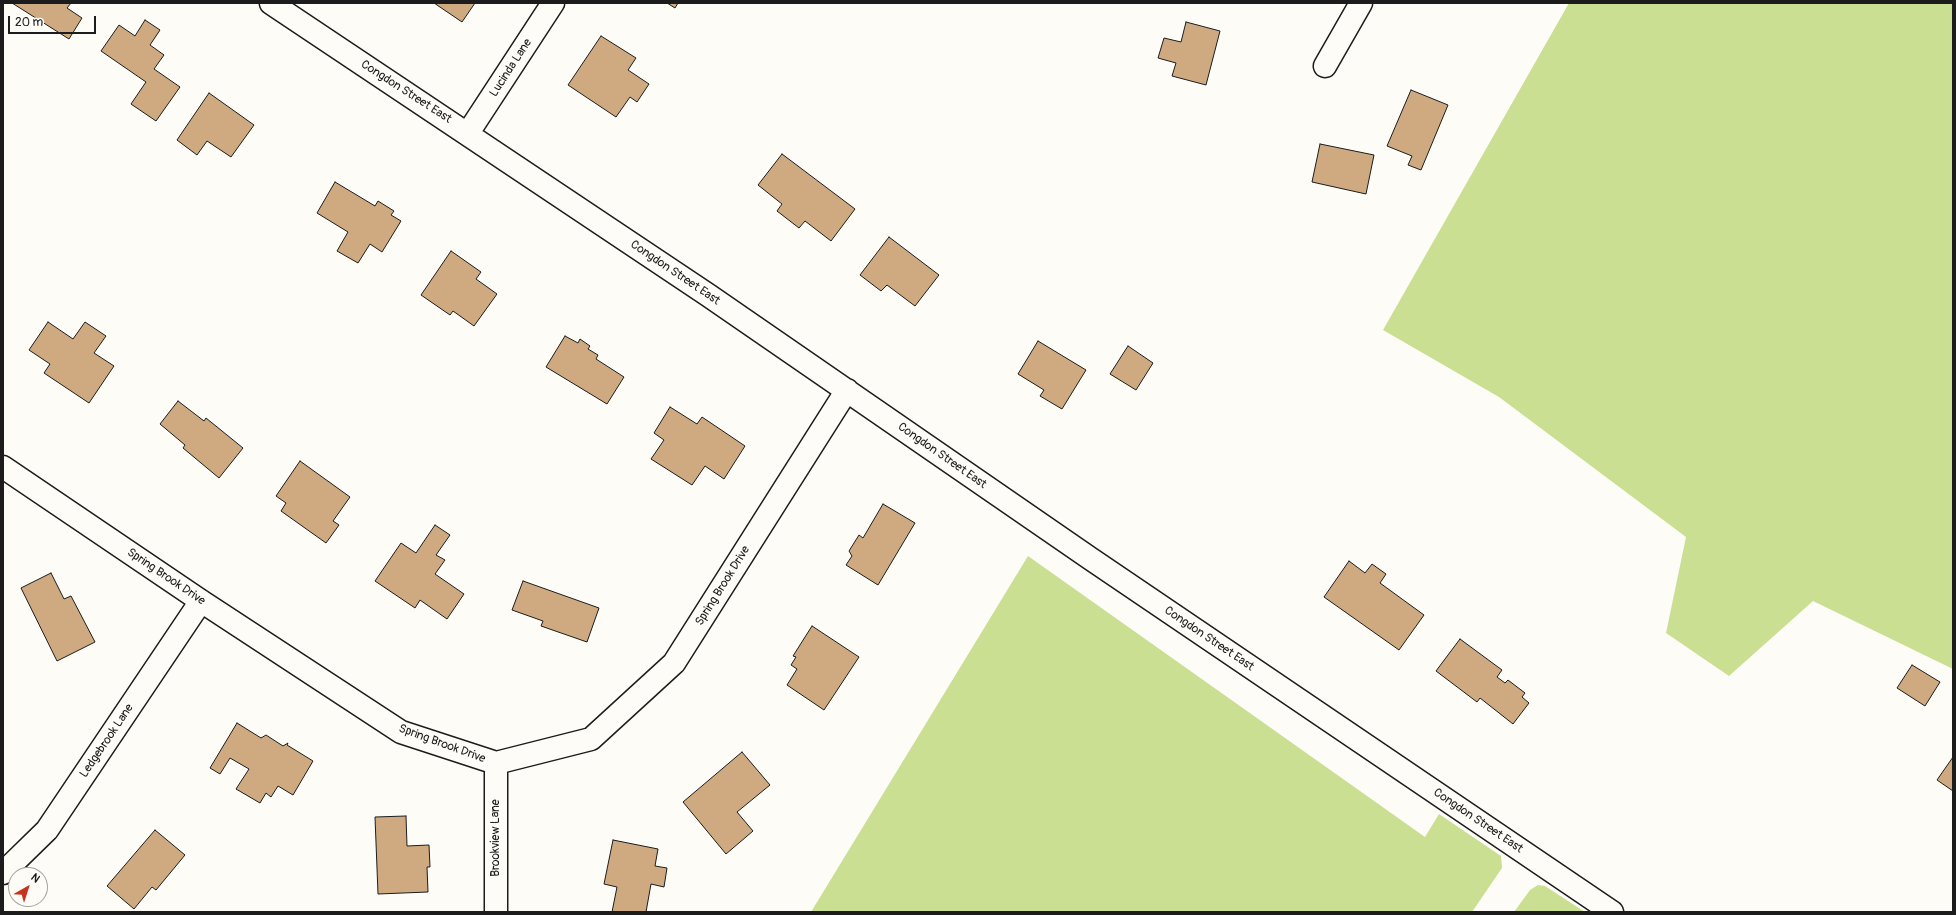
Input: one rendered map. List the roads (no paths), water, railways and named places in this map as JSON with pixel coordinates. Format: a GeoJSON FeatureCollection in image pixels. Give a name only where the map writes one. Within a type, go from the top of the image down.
{"type":"FeatureCollection","features":[{"type":"Feature","properties":{"kind":"street","name":"Congdon Street East"},"geometry":{"type":"LineString","coordinates":[[271,3],[468,133],[1612,912]]}},
{"type":"Feature","properties":{"kind":"street","name":"Lucinda Lane"},"geometry":{"type":"LineString","coordinates":[[468,133],[553,3]]}},
{"type":"Feature","properties":{"kind":"street"},"geometry":{"type":"LineString","coordinates":[[1325,66],[1361,3]]}},
{"type":"Feature","properties":{"kind":"street","name":"Spring Brook Drive"},"geometry":{"type":"LineString","coordinates":[[3,467],[201,601],[401,732],[496,764],[590,739],[674,663],[847,390]]}},
{"type":"Feature","properties":{"kind":"street","name":"Ledgebrook Lane"},"geometry":{"type":"LineString","coordinates":[[3,873],[48,830],[201,601]]}},
{"type":"Feature","properties":{"kind":"street","name":"Brookview Lane"},"geometry":{"type":"LineString","coordinates":[[496,764],[496,912]]}}]}
